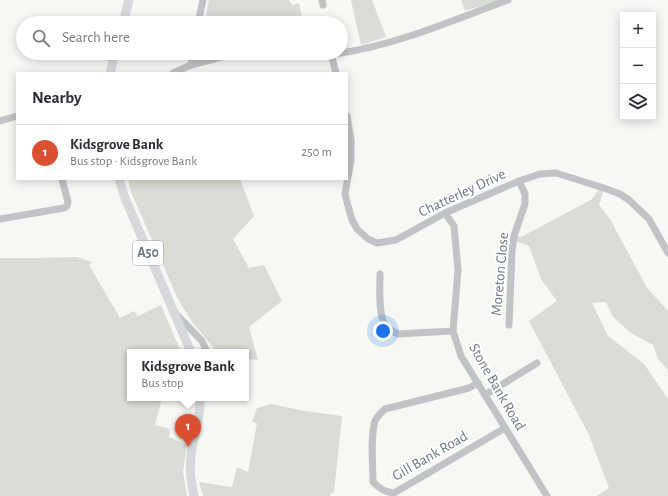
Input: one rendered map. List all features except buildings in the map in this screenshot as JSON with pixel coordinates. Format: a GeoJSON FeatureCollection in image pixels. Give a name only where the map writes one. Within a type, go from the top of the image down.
{"type":"FeatureCollection","features":[{"type":"Feature","properties":{"kind":"main road"},"geometry":{"type":"LineString","coordinates":[[125,16],[129,0]]}},
{"type":"Feature","properties":{"kind":"main road"},"geometry":{"type":"LineString","coordinates":[[110,72],[113,60]]}},
{"type":"Feature","properties":{"kind":"main road","name":"A50"},"geometry":{"type":"LineString","coordinates":[[119,180],[125,198],[190,349]]}},
{"type":"Feature","properties":{"kind":"main road"},"geometry":{"type":"LineString","coordinates":[[194,496],[190,480],[191,455],[200,417],[202,401]]}},
{"type":"Feature","properties":{"kind":"street"},"geometry":{"type":"LineString","coordinates":[[200,16],[203,0]]}},
{"type":"Feature","properties":{"kind":"street"},"geometry":{"type":"LineString","coordinates":[[348,52],[401,38],[508,0]]}},
{"type":"Feature","properties":{"kind":"street"},"geometry":{"type":"LineString","coordinates":[[191,65],[192,60]]}},
{"type":"Feature","properties":{"kind":"street"},"geometry":{"type":"LineString","coordinates":[[176,72],[191,65],[210,60]]}},
{"type":"Feature","properties":{"kind":"street"},"geometry":{"type":"LineString","coordinates":[[333,60],[336,72]]}},
{"type":"Feature","properties":{"kind":"street"},"geometry":{"type":"LineString","coordinates":[[0,121],[16,116]]}},
{"type":"Feature","properties":{"kind":"street","name":"Chatterley Drive"},"geometry":{"type":"LineString","coordinates":[[348,122],[351,140],[351,160],[346,194],[352,220],[362,234],[368,239],[377,243],[390,242],[405,236],[445,213],[519,181],[540,174],[556,173],[620,194],[637,206],[650,219],[668,253]]}},
{"type":"Feature","properties":{"kind":"street"},"geometry":{"type":"LineString","coordinates":[[0,219],[64,208],[67,206],[68,202],[62,180]]}},
{"type":"Feature","properties":{"kind":"street","name":"Moreton Close"},"geometry":{"type":"LineString","coordinates":[[509,325],[512,246],[525,204],[525,194],[519,181]]}},
{"type":"Feature","properties":{"kind":"street","name":"Stone Bank Road"},"geometry":{"type":"LineString","coordinates":[[445,213],[454,226],[458,270],[453,331],[461,356],[547,496]]}},
{"type":"Feature","properties":{"kind":"street"},"geometry":{"type":"LineString","coordinates":[[380,274],[382,317],[390,330],[398,334],[453,331]]}},
{"type":"Feature","properties":{"kind":"street"},"geometry":{"type":"LineString","coordinates":[[173,311],[202,341],[206,349]]}},
{"type":"Feature","properties":{"kind":"street"},"geometry":{"type":"LineString","coordinates":[[485,395],[537,363]]}},
{"type":"Feature","properties":{"kind":"street","name":"Gill Bank Road"},"geometry":{"type":"LineString","coordinates":[[478,383],[470,388],[385,409],[379,414],[373,434],[373,482],[386,492],[394,492],[505,428]]}},
{"type":"Feature","properties":{"kind":"shaded area"},"geometry":{"type":"Polygon","coordinates":[[[209,0],[289,0],[292,5],[299,3],[302,16],[206,16],[209,0]]]}},
{"type":"Feature","properties":{"kind":"shaded area"},"geometry":{"type":"Polygon","coordinates":[[[351,0],[372,0],[386,37],[361,45],[351,0]]]}},
{"type":"Feature","properties":{"kind":"shaded area"},"geometry":{"type":"Polygon","coordinates":[[[461,0],[499,0],[465,11],[461,0]]]}},
{"type":"Feature","properties":{"kind":"shaded area"},"geometry":{"type":"Polygon","coordinates":[[[128,180],[240,180],[254,216],[233,239],[249,268],[264,265],[282,301],[249,327],[258,360],[249,359],[249,349],[214,349],[192,322],[178,299],[131,192],[128,180]]]}},
{"type":"Feature","properties":{"kind":"shaded area"},"geometry":{"type":"Polygon","coordinates":[[[601,187],[604,188],[599,205],[610,219],[647,288],[668,311],[668,370],[658,359],[653,345],[631,333],[613,317],[606,302],[592,303],[608,336],[644,364],[668,399],[668,496],[597,496],[609,488],[589,435],[529,321],[557,301],[541,279],[529,246],[513,240],[514,236],[521,237],[591,200],[601,187]]]}},
{"type":"Feature","properties":{"kind":"shaded area"},"geometry":{"type":"Polygon","coordinates":[[[77,257],[92,262],[89,265],[120,318],[134,311],[138,316],[161,305],[180,349],[127,349],[127,401],[161,401],[155,425],[170,429],[169,437],[187,445],[183,472],[187,496],[0,496],[0,258],[77,257]]]}},
{"type":"Feature","properties":{"kind":"shaded area"},"geometry":{"type":"Polygon","coordinates":[[[176,401],[193,401],[194,405],[176,401]]]}},
{"type":"Feature","properties":{"kind":"shaded area"},"geometry":{"type":"Polygon","coordinates":[[[271,404],[305,411],[342,416],[334,492],[331,493],[330,496],[203,496],[199,482],[232,487],[237,467],[248,472],[257,423],[252,422],[257,408],[271,404]]]}},
{"type":"Feature","properties":{"kind":"place","name":"Kidsgrove Bank"},"geometry":{"type":"Point","coordinates":[188,447]}}]}
